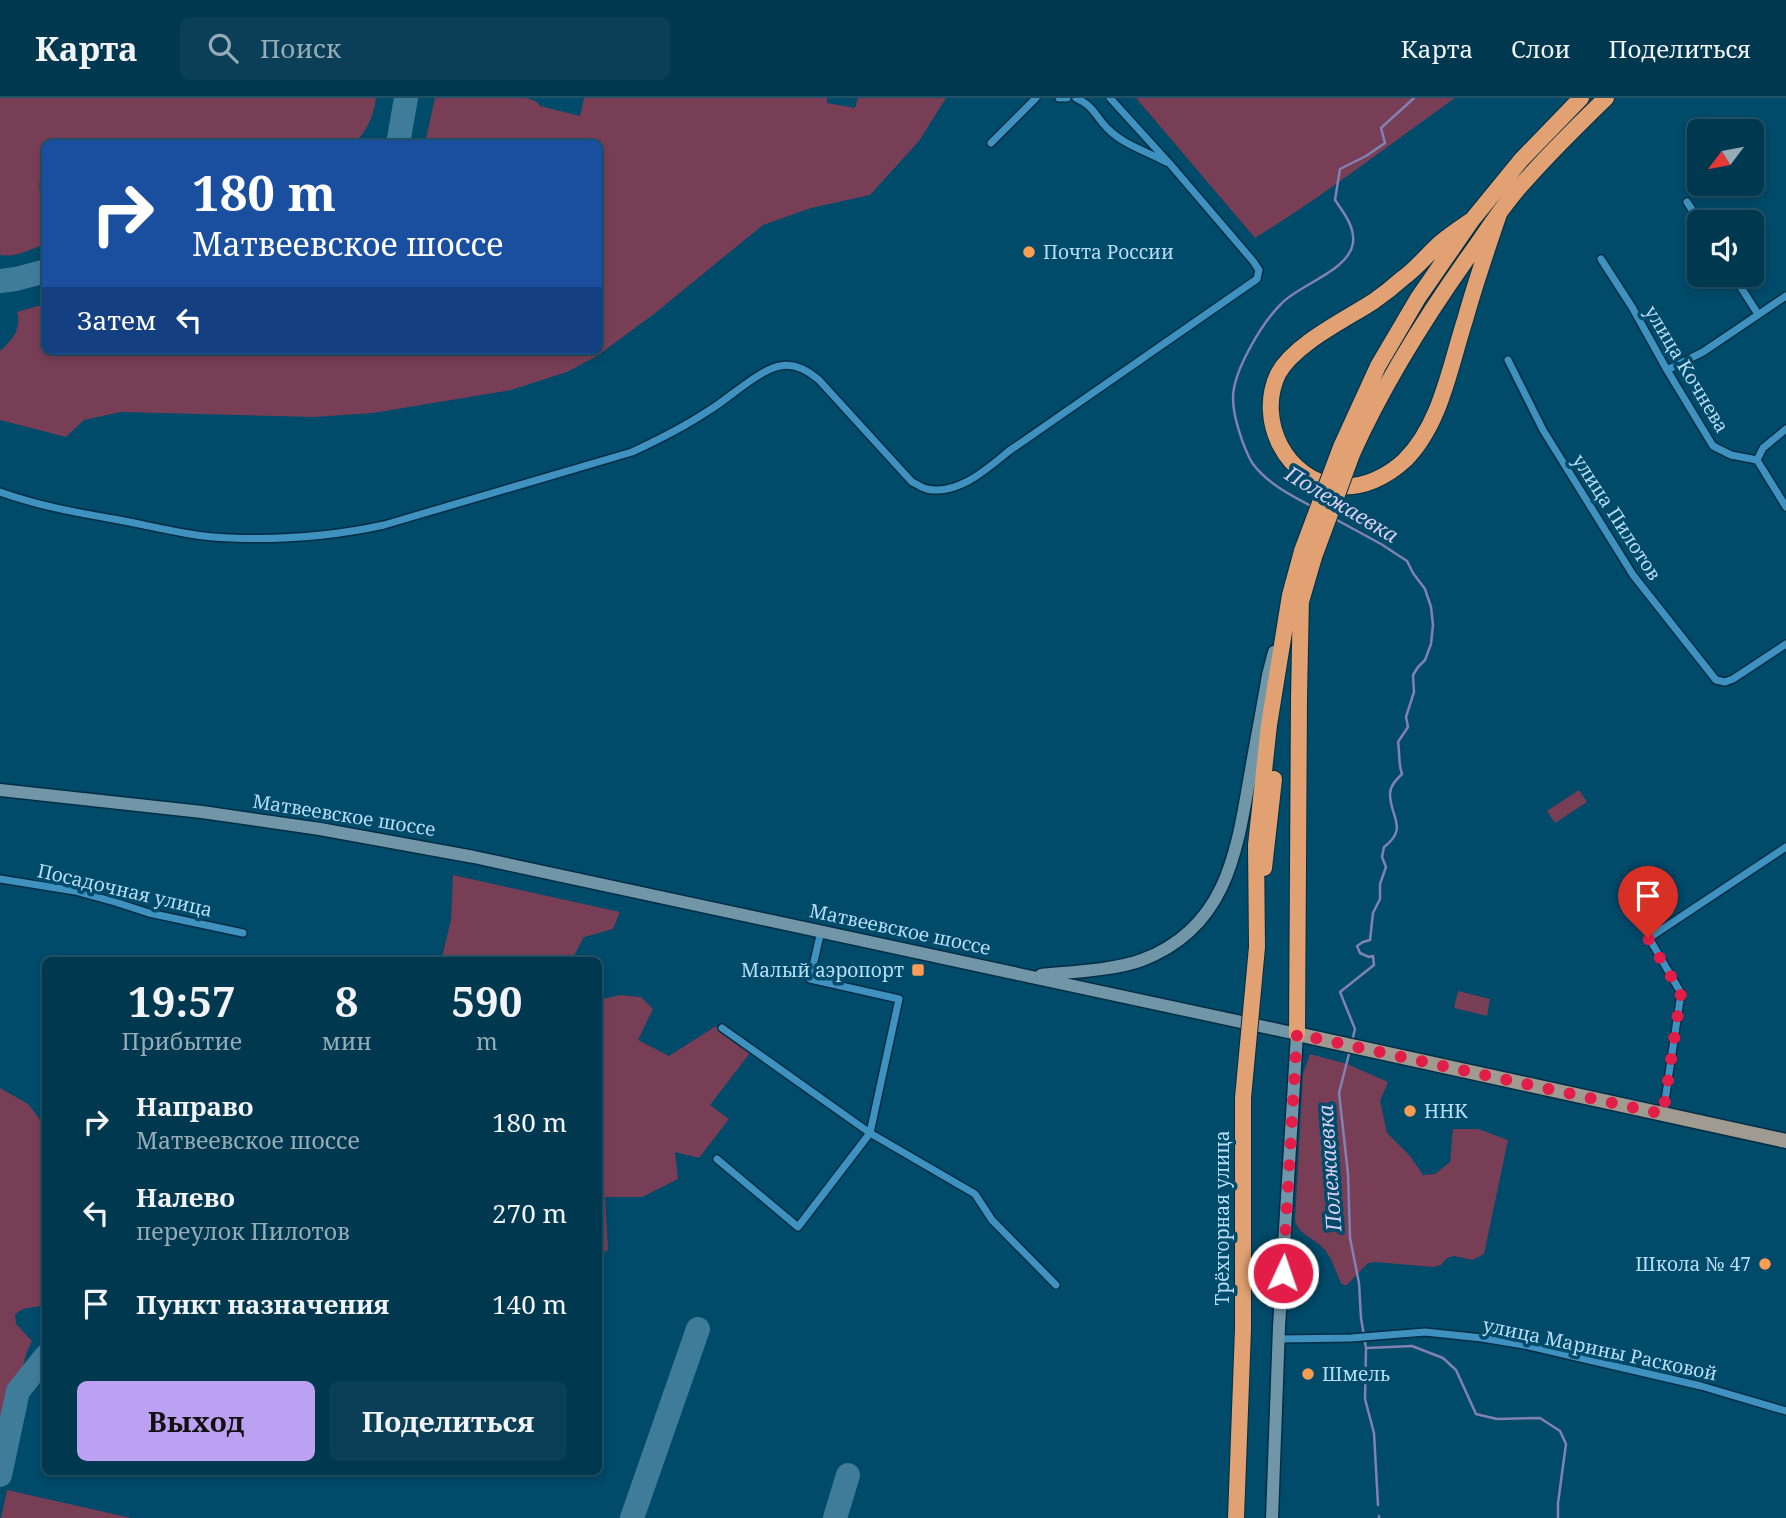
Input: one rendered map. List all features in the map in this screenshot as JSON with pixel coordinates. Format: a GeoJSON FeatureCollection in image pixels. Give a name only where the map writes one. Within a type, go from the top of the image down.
{"type":"FeatureCollection","features":[{"type":"Feature","properties":{"kind":"highway"},"geometry":{"type":"LineString","coordinates":[[1297,1034],[1299,698],[1296,596],[1308,554],[1385,355],[1418,298],[1472,220],[1521,160],[1581,98]]}},
{"type":"Feature","properties":{"kind":"highway"},"geometry":{"type":"LineString","coordinates":[[1346,450],[1369,417],[1438,300],[1499,214],[1543,162],[1606,98]]}},
{"type":"Feature","properties":{"kind":"highway"},"geometry":{"type":"LineString","coordinates":[[1472,220],[1439,244],[1399,282],[1304,345],[1279,372],[1272,390],[1270,412],[1274,434],[1283,452],[1295,466],[1308,475],[1339,486],[1369,483],[1388,474],[1405,460],[1421,441],[1445,385],[1499,214]]}},
{"type":"Feature","properties":{"kind":"highway","name":"Трёхгорная улица"},"geometry":{"type":"LineString","coordinates":[[1236,1518],[1243,1329],[1243,1098],[1257,947],[1256,845],[1269,725],[1296,596]]}},
{"type":"Feature","properties":{"kind":"main road"},"geometry":{"type":"LineString","coordinates":[[1030,977],[1139,961],[1160,952],[1179,939],[1213,904],[1233,862],[1268,675],[1296,596]]}},
{"type":"Feature","properties":{"kind":"main road","name":"Матвеевское шоссе"},"geometry":{"type":"LineString","coordinates":[[0,790],[202,812],[320,829],[474,857],[1786,1140]]}},
{"type":"Feature","properties":{"kind":"main road"},"geometry":{"type":"LineString","coordinates":[[1272,1518],[1279,1339],[1297,1034]]}},
{"type":"Feature","properties":{"kind":"street"},"geometry":{"type":"LineString","coordinates":[[991,143],[1036,98]]}},
{"type":"Feature","properties":{"kind":"street"},"geometry":{"type":"LineString","coordinates":[[1059,98],[1067,98]]}},
{"type":"Feature","properties":{"kind":"street"},"geometry":{"type":"LineString","coordinates":[[1076,98],[1086,103],[1108,129],[1133,148],[1170,164]]}},
{"type":"Feature","properties":{"kind":"street"},"geometry":{"type":"LineString","coordinates":[[0,492],[63,510],[229,538],[311,536],[355,531],[632,452],[669,435],[779,366],[807,370],[820,380],[912,482],[925,489],[951,488],[967,482],[1257,279],[1259,270],[1253,261],[1110,98]]}},
{"type":"Feature","properties":{"kind":"street"},"geometry":{"type":"LineString","coordinates":[[1687,202],[1692,210]]}},
{"type":"Feature","properties":{"kind":"street","name":"улица Кочнева"},"geometry":{"type":"LineString","coordinates":[[1601,259],[1713,446],[1731,455],[1756,460]]}},
{"type":"Feature","properties":{"kind":"street"},"geometry":{"type":"LineString","coordinates":[[1741,287],[1758,314]]}},
{"type":"Feature","properties":{"kind":"street"},"geometry":{"type":"LineString","coordinates":[[1667,370],[1703,352],[1786,296]]}},
{"type":"Feature","properties":{"kind":"street","name":"улица Пилотов"},"geometry":{"type":"LineString","coordinates":[[1508,360],[1543,430],[1633,575],[1716,680],[1725,682],[1733,679],[1786,644]]}},
{"type":"Feature","properties":{"kind":"street"},"geometry":{"type":"LineString","coordinates":[[1786,429],[1763,448],[1756,460],[1786,507]]}},
{"type":"Feature","properties":{"kind":"street"},"geometry":{"type":"LineString","coordinates":[[1663,1114],[1681,993],[1648,938],[1786,847]]}},
{"type":"Feature","properties":{"kind":"street","name":"Посадочная улица"},"geometry":{"type":"LineString","coordinates":[[0,879],[75,891],[149,913],[243,933]]}},
{"type":"Feature","properties":{"kind":"street"},"geometry":{"type":"LineString","coordinates":[[717,1159],[798,1227],[870,1133],[899,999],[810,979],[821,931]]}},
{"type":"Feature","properties":{"kind":"street"},"geometry":{"type":"LineString","coordinates":[[722,1028],[870,1133],[975,1194],[992,1220],[1056,1285]]}},
{"type":"Feature","properties":{"kind":"street","name":"улица Марины Расковой"},"geometry":{"type":"LineString","coordinates":[[1279,1339],[1351,1338],[1425,1332],[1501,1341],[1701,1386],[1786,1411]]}},
{"type":"Feature","properties":{"kind":"shaded area"},"geometry":{"type":"Polygon","coordinates":[[[0,98],[376,98],[369,122],[357,140],[42,140],[42,182],[39,183],[42,245],[12,255],[0,255],[0,98]]]}},
{"type":"Feature","properties":{"kind":"shaded area"},"geometry":{"type":"Polygon","coordinates":[[[435,98],[523,98],[535,101],[540,106],[580,116],[584,98],[827,98],[827,103],[855,108],[858,98],[946,98],[919,141],[870,195],[811,208],[763,225],[654,314],[602,352],[602,140],[426,140],[435,98]]]}},
{"type":"Feature","properties":{"kind":"shaded area"},"geometry":{"type":"Polygon","coordinates":[[[1136,98],[1455,98],[1332,187],[1255,238],[1136,98]]]}},
{"type":"Feature","properties":{"kind":"shaded area"},"geometry":{"type":"Polygon","coordinates":[[[42,305],[42,354],[600,354],[567,372],[511,390],[373,413],[314,417],[121,412],[84,420],[66,437],[0,420],[0,351],[15,334],[17,312],[42,305]]]}},
{"type":"Feature","properties":{"kind":"shaded area"},"geometry":{"type":"Polygon","coordinates":[[[1579,790],[1587,802],[1555,823],[1547,811],[1579,790]]]}},
{"type":"Feature","properties":{"kind":"shaded area"},"geometry":{"type":"Polygon","coordinates":[[[453,875],[620,912],[613,929],[584,937],[573,957],[442,957],[451,920],[453,875]]]}},
{"type":"Feature","properties":{"kind":"shaded area"},"geometry":{"type":"Polygon","coordinates":[[[1458,991],[1490,999],[1487,1016],[1454,1008],[1458,991]]]}},
{"type":"Feature","properties":{"kind":"shaded area"},"geometry":{"type":"Polygon","coordinates":[[[620,995],[641,997],[653,1009],[638,1040],[669,1056],[716,1026],[750,1053],[710,1105],[729,1119],[699,1158],[675,1152],[678,1179],[642,1197],[605,1197],[608,1250],[602,1253],[602,999],[620,995]]]}},
{"type":"Feature","properties":{"kind":"shaded area"},"geometry":{"type":"Polygon","coordinates":[[[1310,1054],[1347,1064],[1388,1082],[1380,1101],[1387,1133],[1410,1156],[1423,1175],[1435,1174],[1450,1162],[1453,1129],[1478,1129],[1508,1140],[1484,1254],[1472,1260],[1454,1256],[1433,1267],[1368,1263],[1347,1285],[1341,1283],[1326,1252],[1300,1230],[1295,1221],[1303,1074],[1310,1054]]]}},
{"type":"Feature","properties":{"kind":"shaded area"},"geometry":{"type":"Polygon","coordinates":[[[0,1088],[28,1104],[42,1122],[42,1305],[22,1309],[15,1315],[16,1324],[32,1341],[0,1451],[0,1088]]]}},
{"type":"Feature","properties":{"kind":"shaded area"},"geometry":{"type":"Polygon","coordinates":[[[7,1490],[131,1518],[1,1518],[7,1490]]]}},
{"type":"Feature","properties":{"kind":"waterway","name":"Полежаевка"},"geometry":{"type":"LineString","coordinates":[[1313,507],[1273,483],[1251,461],[1236,419],[1234,387],[1243,361],[1273,312],[1289,297],[1333,270],[1349,253],[1353,243],[1352,231],[1335,200],[1340,169],[1385,143],[1381,128],[1414,98]]}},
{"type":"Feature","properties":{"kind":"waterway","name":"Полежаевка"},"geometry":{"type":"LineString","coordinates":[[1335,519],[1407,561],[1425,589],[1433,625],[1431,644],[1425,660],[1413,675],[1414,692],[1406,717],[1408,727],[1398,742],[1402,774],[1392,786],[1390,794],[1397,828],[1384,847],[1382,857],[1386,867],[1380,884],[1380,899],[1373,913],[1370,940],[1357,946],[1360,953],[1373,956],[1374,965],[1340,992],[1355,1029],[1352,1041]]}},
{"type":"Feature","properties":{"kind":"waterway","name":"Полежаевка"},"geometry":{"type":"LineString","coordinates":[[1350,1050],[1339,1093],[1348,1174],[1350,1238],[1359,1283],[1366,1348],[1365,1399],[1374,1433],[1378,1505]]}},
{"type":"Feature","properties":{"kind":"waterway","name":"Полежаевка"},"geometry":{"type":"LineString","coordinates":[[1367,1348],[1412,1346],[1443,1358],[1456,1370],[1476,1414],[1497,1419],[1540,1418],[1560,1431],[1566,1444],[1558,1518]]}},
{"type":"Feature","properties":{"kind":"taxiway"},"geometry":{"type":"LineString","coordinates":[[399,140],[406,98]]}},
{"type":"Feature","properties":{"kind":"taxiway"},"geometry":{"type":"LineString","coordinates":[[0,281],[42,272]]}},
{"type":"Feature","properties":{"kind":"taxiway"},"geometry":{"type":"LineString","coordinates":[[632,1518],[698,1329]]}},
{"type":"Feature","properties":{"kind":"taxiway"},"geometry":{"type":"LineString","coordinates":[[0,1475],[18,1391],[42,1361]]}},
{"type":"Feature","properties":{"kind":"taxiway"},"geometry":{"type":"LineString","coordinates":[[835,1518],[848,1475]]}},
{"type":"Feature","properties":{"kind":"place","name":"Почта России"},"geometry":{"type":"Point","coordinates":[1029,252]}},
{"type":"Feature","properties":{"kind":"place","name":"Малый аэропорт"},"geometry":{"type":"Point","coordinates":[918,970]}},
{"type":"Feature","properties":{"kind":"place","name":"ННК"},"geometry":{"type":"Point","coordinates":[1410,1111]}},
{"type":"Feature","properties":{"kind":"place","name":"Школа № 47"},"geometry":{"type":"Point","coordinates":[1765,1264]}},
{"type":"Feature","properties":{"kind":"place","name":"Шмель"},"geometry":{"type":"Point","coordinates":[1308,1374]}},
{"type":"Feature","properties":{"kind":"route"},"geometry":{"type":"LineString","coordinates":[[1283,1273],[1297,1034],[1663,1114],[1681,993],[1648,938]]}}]}
